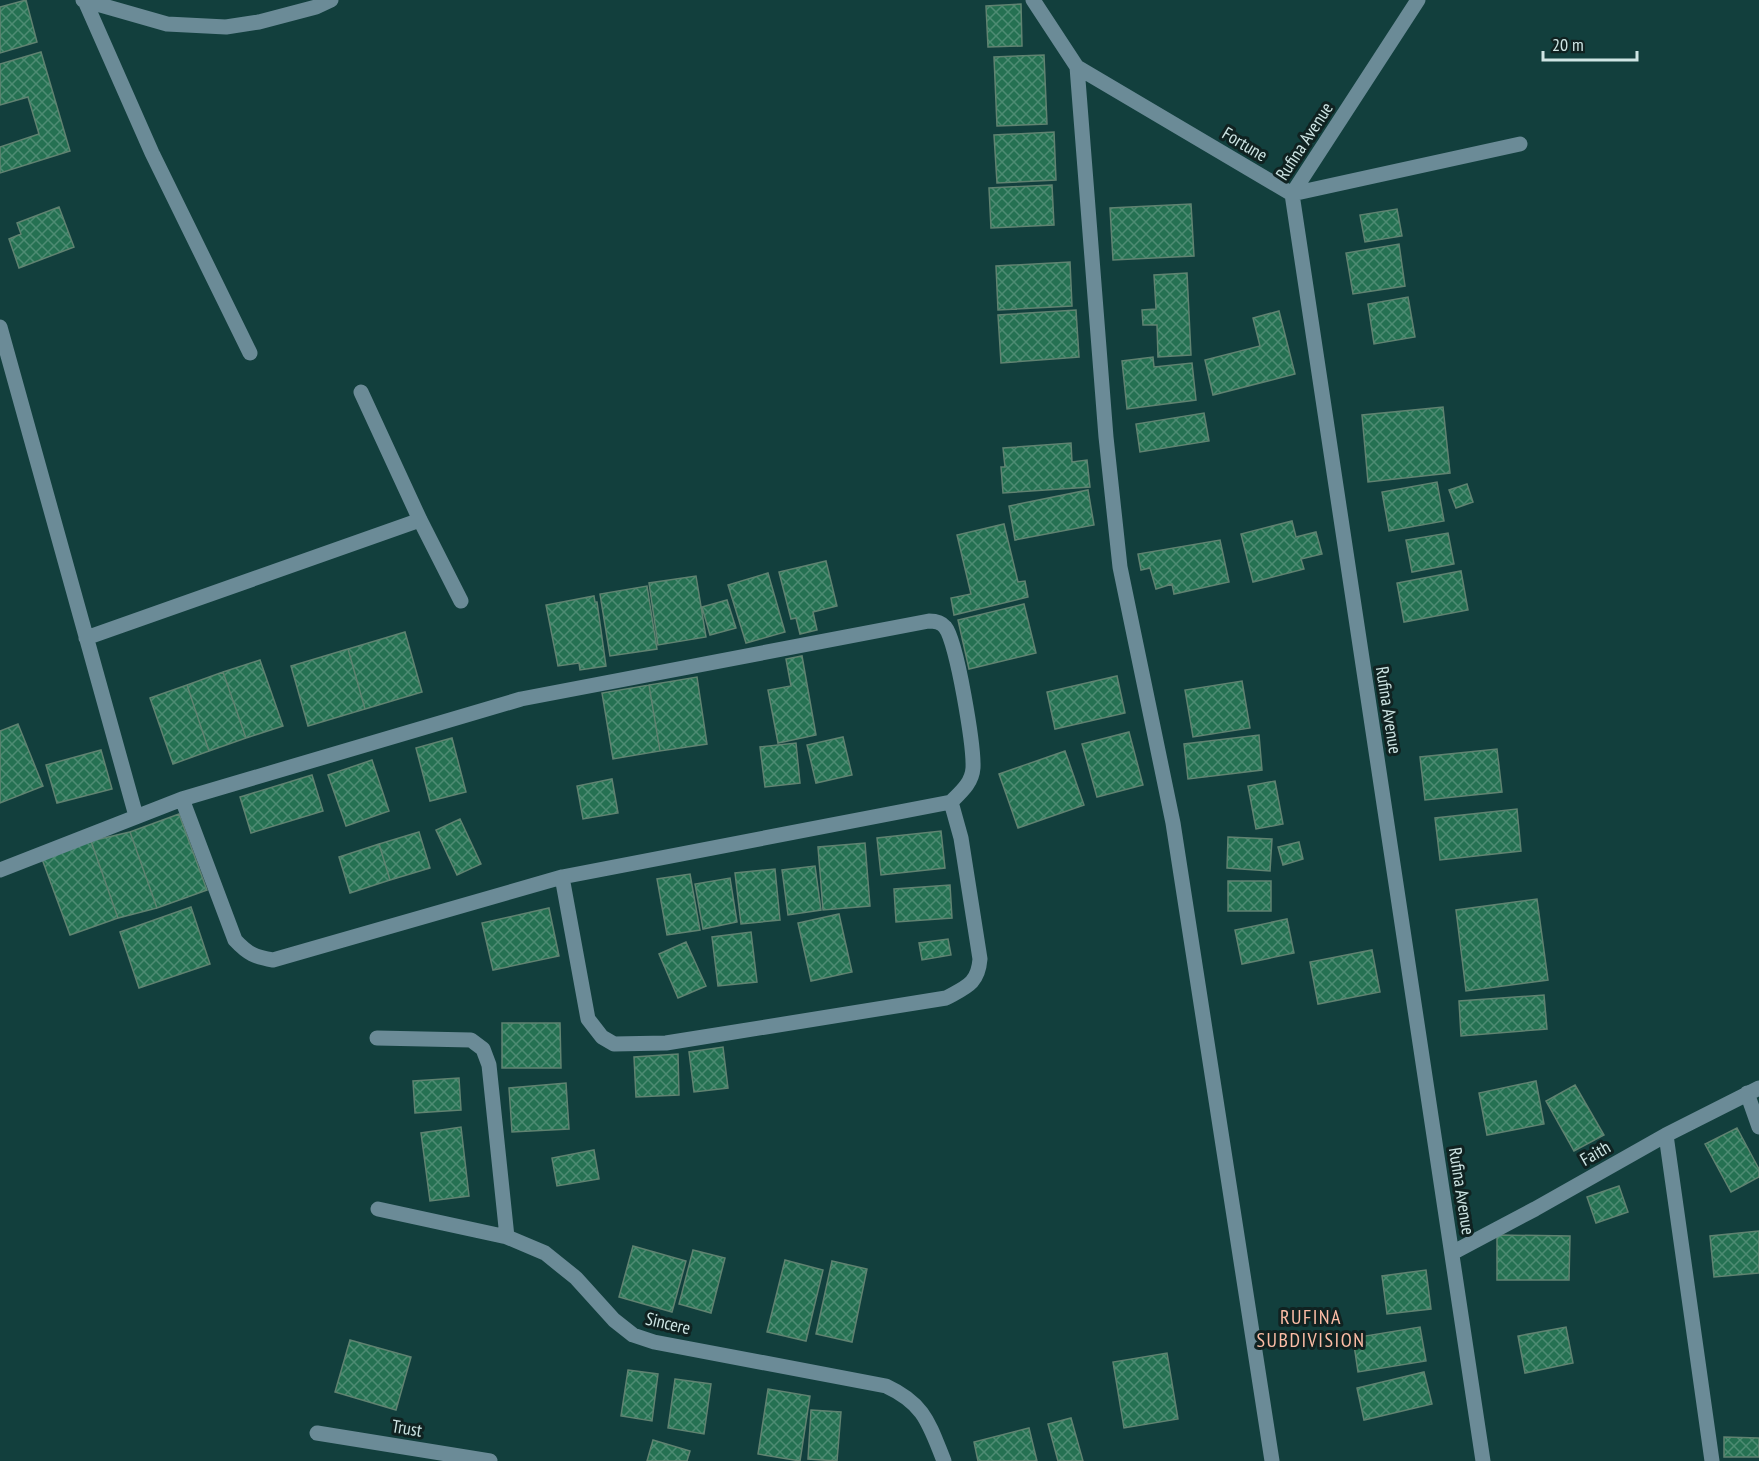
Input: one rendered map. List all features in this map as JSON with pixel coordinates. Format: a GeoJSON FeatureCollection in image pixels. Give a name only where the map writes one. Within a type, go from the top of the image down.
{"type":"FeatureCollection","features":[{"type":"Feature","properties":{"kind":"street"},"geometry":{"type":"LineString","coordinates":[[84,1],[166,24],[226,27],[259,22],[316,7],[331,0]]}},
{"type":"Feature","properties":{"kind":"street","name":"Fortune"},"geometry":{"type":"LineString","coordinates":[[1033,0],[1077,67],[1292,194]]}},
{"type":"Feature","properties":{"kind":"street","name":"Rufina Avenue"},"geometry":{"type":"LineString","coordinates":[[1418,0],[1292,194],[1483,1461]]}},
{"type":"Feature","properties":{"kind":"street"},"geometry":{"type":"LineString","coordinates":[[84,1],[152,153],[250,353]]}},
{"type":"Feature","properties":{"kind":"street"},"geometry":{"type":"LineString","coordinates":[[1077,67],[1106,437],[1120,567],[1173,823],[1272,1461]]}},
{"type":"Feature","properties":{"kind":"street"},"geometry":{"type":"LineString","coordinates":[[1292,194],[1520,144]]}},
{"type":"Feature","properties":{"kind":"street"},"geometry":{"type":"LineString","coordinates":[[0,327],[136,816]]}},
{"type":"Feature","properties":{"kind":"street"},"geometry":{"type":"LineString","coordinates":[[361,392],[420,520],[462,601]]}},
{"type":"Feature","properties":{"kind":"street"},"geometry":{"type":"LineString","coordinates":[[87,638],[420,520]]}},
{"type":"Feature","properties":{"kind":"street"},"geometry":{"type":"LineString","coordinates":[[0,870],[182,799],[521,699],[929,621],[937,621],[945,627],[951,640],[967,711],[973,769],[968,786],[951,802],[562,877],[273,960],[257,957],[244,951],[235,940],[182,799]]}},
{"type":"Feature","properties":{"kind":"street"},"geometry":{"type":"LineString","coordinates":[[562,877],[588,1018],[602,1037],[614,1044],[666,1043],[946,998],[969,986],[979,972],[980,959],[961,838],[951,802]]}},
{"type":"Feature","properties":{"kind":"street"},"geometry":{"type":"LineString","coordinates":[[377,1038],[471,1040],[483,1049],[489,1065],[507,1237]]}},
{"type":"Feature","properties":{"kind":"street"},"geometry":{"type":"LineString","coordinates":[[1753,1090],[1759,1127]]}},
{"type":"Feature","properties":{"kind":"street","name":"Faith"},"geometry":{"type":"LineString","coordinates":[[1452,1253],[1666,1135],[1753,1090]]}},
{"type":"Feature","properties":{"kind":"street"},"geometry":{"type":"LineString","coordinates":[[1666,1135],[1712,1461]]}},
{"type":"Feature","properties":{"kind":"street","name":"Sincere"},"geometry":{"type":"LineString","coordinates":[[378,1209],[507,1237],[544,1253],[576,1278],[614,1320],[633,1335],[654,1342],[886,1386],[902,1393],[926,1416],[944,1461]]}},
{"type":"Feature","properties":{"kind":"street","name":"Trust"},"geometry":{"type":"LineString","coordinates":[[317,1433],[490,1461]]}},
{"type":"Feature","properties":{"kind":"building"},"geometry":{"type":"Polygon","coordinates":[[[26,0],[37,42],[0,53],[0,7],[26,0]]]}},
{"type":"Feature","properties":{"kind":"building"},"geometry":{"type":"Polygon","coordinates":[[[1021,4],[1022,46],[988,47],[986,6],[1021,4]]]}},
{"type":"Feature","properties":{"kind":"building"},"geometry":{"type":"Polygon","coordinates":[[[41,52],[70,151],[0,173],[0,147],[39,134],[28,97],[0,105],[0,64],[41,52]]]}},
{"type":"Feature","properties":{"kind":"building"},"geometry":{"type":"Polygon","coordinates":[[[1044,55],[1047,124],[997,126],[994,57],[1044,55]]]}},
{"type":"Feature","properties":{"kind":"building"},"geometry":{"type":"Polygon","coordinates":[[[1054,132],[1056,180],[997,183],[994,135],[1054,132]]]}},
{"type":"Feature","properties":{"kind":"building"},"geometry":{"type":"Polygon","coordinates":[[[1052,185],[1054,225],[991,228],[989,188],[1052,185]]]}},
{"type":"Feature","properties":{"kind":"building"},"geometry":{"type":"Polygon","coordinates":[[[1191,204],[1194,256],[1113,260],[1110,208],[1191,204]]]}},
{"type":"Feature","properties":{"kind":"building"},"geometry":{"type":"Polygon","coordinates":[[[59,207],[74,247],[19,268],[9,239],[21,234],[17,223],[59,207]]]}},
{"type":"Feature","properties":{"kind":"building"},"geometry":{"type":"Polygon","coordinates":[[[1397,209],[1402,236],[1365,242],[1360,215],[1397,209]]]}},
{"type":"Feature","properties":{"kind":"building"},"geometry":{"type":"Polygon","coordinates":[[[1399,244],[1405,286],[1353,294],[1346,253],[1399,244]]]}},
{"type":"Feature","properties":{"kind":"building"},"geometry":{"type":"Polygon","coordinates":[[[1070,262],[1072,306],[998,310],[996,266],[1070,262]]]}},
{"type":"Feature","properties":{"kind":"building"},"geometry":{"type":"Polygon","coordinates":[[[1187,273],[1191,355],[1158,357],[1157,325],[1143,325],[1142,310],[1156,309],[1154,275],[1187,273]]]}},
{"type":"Feature","properties":{"kind":"building"},"geometry":{"type":"Polygon","coordinates":[[[1408,297],[1415,337],[1374,344],[1368,304],[1408,297]]]}},
{"type":"Feature","properties":{"kind":"building"},"geometry":{"type":"Polygon","coordinates":[[[1076,310],[1079,357],[1001,363],[998,315],[1076,310]]]}},
{"type":"Feature","properties":{"kind":"building"},"geometry":{"type":"Polygon","coordinates":[[[1279,311],[1295,374],[1213,395],[1205,360],[1260,346],[1253,318],[1279,311]]]}},
{"type":"Feature","properties":{"kind":"building"},"geometry":{"type":"Polygon","coordinates":[[[1153,357],[1154,367],[1192,363],[1196,400],[1127,409],[1122,361],[1153,357]]]}},
{"type":"Feature","properties":{"kind":"building"},"geometry":{"type":"Polygon","coordinates":[[[1443,407],[1450,473],[1368,482],[1362,415],[1443,407]]]}},
{"type":"Feature","properties":{"kind":"building"},"geometry":{"type":"Polygon","coordinates":[[[1204,413],[1209,441],[1140,452],[1136,424],[1204,413]]]}},
{"type":"Feature","properties":{"kind":"building"},"geometry":{"type":"Polygon","coordinates":[[[1071,443],[1072,462],[1087,460],[1090,487],[1003,493],[1001,467],[1005,467],[1003,448],[1071,443]]]}},
{"type":"Feature","properties":{"kind":"building"},"geometry":{"type":"Polygon","coordinates":[[[1437,482],[1444,521],[1389,531],[1382,492],[1437,482]]]}},
{"type":"Feature","properties":{"kind":"building"},"geometry":{"type":"Polygon","coordinates":[[[1467,484],[1473,502],[1456,508],[1449,490],[1467,484]]]}},
{"type":"Feature","properties":{"kind":"building"},"geometry":{"type":"Polygon","coordinates":[[[1088,490],[1094,525],[1015,540],[1009,506],[1088,490]]]}},
{"type":"Feature","properties":{"kind":"building"},"geometry":{"type":"Polygon","coordinates":[[[1292,521],[1296,537],[1316,532],[1322,554],[1301,559],[1304,569],[1253,582],[1241,534],[1292,521]]]}},
{"type":"Feature","properties":{"kind":"building"},"geometry":{"type":"Polygon","coordinates":[[[1004,524],[1018,582],[1025,581],[1028,597],[954,615],[951,598],[971,594],[957,535],[1004,524]]]}},
{"type":"Feature","properties":{"kind":"building"},"geometry":{"type":"Polygon","coordinates":[[[1448,533],[1454,564],[1412,572],[1406,540],[1448,533]]]}},
{"type":"Feature","properties":{"kind":"building"},"geometry":{"type":"Polygon","coordinates":[[[1220,540],[1229,582],[1174,594],[1172,584],[1156,589],[1150,568],[1141,570],[1138,554],[1220,540]]]}},
{"type":"Feature","properties":{"kind":"building"},"geometry":{"type":"Polygon","coordinates":[[[826,561],[837,606],[813,612],[817,630],[800,634],[796,618],[791,619],[779,572],[826,561]]]}},
{"type":"Feature","properties":{"kind":"building"},"geometry":{"type":"Polygon","coordinates":[[[1461,571],[1468,610],[1404,622],[1397,583],[1461,571]]]}},
{"type":"Feature","properties":{"kind":"building"},"geometry":{"type":"Polygon","coordinates":[[[768,573],[785,632],[746,643],[728,585],[768,573]]]}},
{"type":"Feature","properties":{"kind":"building"},"geometry":{"type":"Polygon","coordinates":[[[696,576],[706,637],[658,645],[649,583],[696,576]]]}},
{"type":"Feature","properties":{"kind":"building"},"geometry":{"type":"Polygon","coordinates":[[[647,586],[657,649],[610,656],[600,594],[647,586]]]}},
{"type":"Feature","properties":{"kind":"building"},"geometry":{"type":"Polygon","coordinates":[[[594,596],[597,602],[606,666],[580,670],[579,663],[558,666],[546,605],[594,596]]]}},
{"type":"Feature","properties":{"kind":"building"},"geometry":{"type":"Polygon","coordinates":[[[727,600],[736,628],[710,635],[702,607],[727,600]]]}},
{"type":"Feature","properties":{"kind":"building"},"geometry":{"type":"Polygon","coordinates":[[[1024,604],[1036,653],[969,669],[958,620],[1024,604]]]}},
{"type":"Feature","properties":{"kind":"building"},"geometry":{"type":"Polygon","coordinates":[[[405,632],[422,692],[365,709],[348,649],[405,632]]]}},
{"type":"Feature","properties":{"kind":"building"},"geometry":{"type":"Polygon","coordinates":[[[348,649],[365,709],[308,726],[291,666],[348,649]]]}},
{"type":"Feature","properties":{"kind":"building"},"geometry":{"type":"Polygon","coordinates":[[[802,656],[816,735],[778,743],[768,690],[791,686],[786,659],[802,656]]]}},
{"type":"Feature","properties":{"kind":"building"},"geometry":{"type":"Polygon","coordinates":[[[260,660],[283,726],[246,738],[223,672],[260,660]]]}},
{"type":"Feature","properties":{"kind":"building"},"geometry":{"type":"Polygon","coordinates":[[[223,672],[246,738],[209,751],[187,685],[223,672]]]}},
{"type":"Feature","properties":{"kind":"building"},"geometry":{"type":"Polygon","coordinates":[[[1117,676],[1125,713],[1055,729],[1047,692],[1117,676]]]}},
{"type":"Feature","properties":{"kind":"building"},"geometry":{"type":"Polygon","coordinates":[[[697,677],[707,744],[660,751],[649,685],[697,677]]]}},
{"type":"Feature","properties":{"kind":"building"},"geometry":{"type":"Polygon","coordinates":[[[1242,681],[1250,728],[1193,737],[1185,690],[1242,681]]]}},
{"type":"Feature","properties":{"kind":"building"},"geometry":{"type":"Polygon","coordinates":[[[187,685],[209,751],[173,764],[150,698],[187,685]]]}},
{"type":"Feature","properties":{"kind":"building"},"geometry":{"type":"Polygon","coordinates":[[[649,685],[660,751],[613,759],[602,693],[649,685]]]}},
{"type":"Feature","properties":{"kind":"building"},"geometry":{"type":"Polygon","coordinates":[[[18,724],[43,786],[0,803],[0,731],[18,724]]]}},
{"type":"Feature","properties":{"kind":"building"},"geometry":{"type":"Polygon","coordinates":[[[1129,732],[1143,785],[1097,797],[1082,744],[1129,732]]]}},
{"type":"Feature","properties":{"kind":"building"},"geometry":{"type":"Polygon","coordinates":[[[1259,735],[1262,770],[1188,779],[1184,744],[1259,735]]]}},
{"type":"Feature","properties":{"kind":"building"},"geometry":{"type":"Polygon","coordinates":[[[843,737],[852,775],[816,783],[807,745],[843,737]]]}},
{"type":"Feature","properties":{"kind":"building"},"geometry":{"type":"Polygon","coordinates":[[[452,738],[466,792],[430,801],[416,748],[452,738]]]}},
{"type":"Feature","properties":{"kind":"building"},"geometry":{"type":"Polygon","coordinates":[[[796,743],[800,783],[765,787],[760,747],[796,743]]]}},
{"type":"Feature","properties":{"kind":"building"},"geometry":{"type":"Polygon","coordinates":[[[1497,749],[1502,792],[1425,800],[1420,757],[1497,749]]]}},
{"type":"Feature","properties":{"kind":"building"},"geometry":{"type":"Polygon","coordinates":[[[101,750],[112,789],[57,803],[46,765],[101,750]]]}},
{"type":"Feature","properties":{"kind":"building"},"geometry":{"type":"Polygon","coordinates":[[[1065,751],[1084,805],[1018,828],[999,774],[1065,751]]]}},
{"type":"Feature","properties":{"kind":"building"},"geometry":{"type":"Polygon","coordinates":[[[372,760],[389,811],[346,826],[328,775],[372,760]]]}},
{"type":"Feature","properties":{"kind":"building"},"geometry":{"type":"Polygon","coordinates":[[[312,775],[323,811],[251,833],[240,797],[312,775]]]}},
{"type":"Feature","properties":{"kind":"building"},"geometry":{"type":"Polygon","coordinates":[[[612,779],[618,813],[583,819],[577,786],[612,779]]]}},
{"type":"Feature","properties":{"kind":"building"},"geometry":{"type":"Polygon","coordinates":[[[1275,781],[1283,824],[1256,829],[1248,786],[1275,781]]]}},
{"type":"Feature","properties":{"kind":"building"},"geometry":{"type":"Polygon","coordinates":[[[1517,809],[1521,851],[1440,860],[1435,818],[1517,809]]]}},
{"type":"Feature","properties":{"kind":"building"},"geometry":{"type":"Polygon","coordinates":[[[179,814],[207,890],[157,908],[130,832],[179,814]]]}},
{"type":"Feature","properties":{"kind":"building"},"geometry":{"type":"Polygon","coordinates":[[[460,819],[481,864],[457,875],[436,830],[460,819]]]}},
{"type":"Feature","properties":{"kind":"building"},"geometry":{"type":"Polygon","coordinates":[[[941,831],[945,868],[881,875],[877,838],[941,831]]]}},
{"type":"Feature","properties":{"kind":"building"},"geometry":{"type":"Polygon","coordinates":[[[130,832],[157,908],[118,918],[91,841],[130,832]]]}},
{"type":"Feature","properties":{"kind":"building"},"geometry":{"type":"Polygon","coordinates":[[[419,832],[430,868],[390,880],[379,844],[419,832]]]}},
{"type":"Feature","properties":{"kind":"building"},"geometry":{"type":"Polygon","coordinates":[[[1228,837],[1272,839],[1270,871],[1227,868],[1228,837]]]}},
{"type":"Feature","properties":{"kind":"building"},"geometry":{"type":"Polygon","coordinates":[[[91,841],[118,918],[70,935],[42,859],[91,841]]]}},
{"type":"Feature","properties":{"kind":"building"},"geometry":{"type":"Polygon","coordinates":[[[1299,842],[1303,859],[1283,865],[1278,847],[1299,842]]]}},
{"type":"Feature","properties":{"kind":"building"},"geometry":{"type":"Polygon","coordinates":[[[865,843],[870,906],[823,910],[818,847],[865,843]]]}},
{"type":"Feature","properties":{"kind":"building"},"geometry":{"type":"Polygon","coordinates":[[[379,844],[390,880],[350,893],[339,857],[379,844]]]}},
{"type":"Feature","properties":{"kind":"building"},"geometry":{"type":"Polygon","coordinates":[[[815,866],[821,910],[788,915],[782,870],[815,866]]]}},
{"type":"Feature","properties":{"kind":"building"},"geometry":{"type":"Polygon","coordinates":[[[775,869],[780,920],[741,924],[735,873],[775,869]]]}},
{"type":"Feature","properties":{"kind":"building"},"geometry":{"type":"Polygon","coordinates":[[[690,874],[700,930],[667,935],[657,879],[690,874]]]}},
{"type":"Feature","properties":{"kind":"building"},"geometry":{"type":"Polygon","coordinates":[[[730,878],[737,922],[703,929],[695,884],[730,878]]]}},
{"type":"Feature","properties":{"kind":"building"},"geometry":{"type":"Polygon","coordinates":[[[1228,881],[1271,881],[1271,911],[1228,911],[1228,881]]]}},
{"type":"Feature","properties":{"kind":"building"},"geometry":{"type":"Polygon","coordinates":[[[950,885],[952,918],[896,922],[894,889],[950,885]]]}},
{"type":"Feature","properties":{"kind":"building"},"geometry":{"type":"Polygon","coordinates":[[[1537,899],[1548,980],[1466,991],[1456,910],[1537,899]]]}},
{"type":"Feature","properties":{"kind":"building"},"geometry":{"type":"Polygon","coordinates":[[[191,907],[210,964],[139,988],[120,932],[191,907]]]}},
{"type":"Feature","properties":{"kind":"building"},"geometry":{"type":"Polygon","coordinates":[[[549,908],[559,956],[493,970],[482,923],[549,908]]]}},
{"type":"Feature","properties":{"kind":"building"},"geometry":{"type":"Polygon","coordinates":[[[839,914],[852,972],[811,981],[798,923],[839,914]]]}},
{"type":"Feature","properties":{"kind":"building"},"geometry":{"type":"Polygon","coordinates":[[[1287,919],[1294,953],[1242,964],[1235,930],[1287,919]]]}},
{"type":"Feature","properties":{"kind":"building"},"geometry":{"type":"Polygon","coordinates":[[[751,932],[757,982],[718,986],[712,937],[751,932]]]}},
{"type":"Feature","properties":{"kind":"building"},"geometry":{"type":"Polygon","coordinates":[[[948,939],[951,955],[922,960],[919,943],[948,939]]]}},
{"type":"Feature","properties":{"kind":"building"},"geometry":{"type":"Polygon","coordinates":[[[686,942],[706,986],[678,998],[659,954],[686,942]]]}},
{"type":"Feature","properties":{"kind":"building"},"geometry":{"type":"Polygon","coordinates":[[[1372,950],[1380,992],[1318,1004],[1310,962],[1372,950]]]}},
{"type":"Feature","properties":{"kind":"building"},"geometry":{"type":"Polygon","coordinates":[[[1544,995],[1547,1029],[1461,1036],[1459,1001],[1544,995]]]}},
{"type":"Feature","properties":{"kind":"building"},"geometry":{"type":"Polygon","coordinates":[[[502,1023],[560,1023],[561,1068],[502,1068],[502,1023]]]}},
{"type":"Feature","properties":{"kind":"building"},"geometry":{"type":"Polygon","coordinates":[[[723,1047],[728,1088],[694,1092],[689,1052],[723,1047]]]}},
{"type":"Feature","properties":{"kind":"building"},"geometry":{"type":"Polygon","coordinates":[[[678,1054],[679,1095],[636,1097],[634,1057],[678,1054]]]}},
{"type":"Feature","properties":{"kind":"building"},"geometry":{"type":"Polygon","coordinates":[[[459,1078],[461,1110],[415,1113],[413,1081],[459,1078]]]}},
{"type":"Feature","properties":{"kind":"building"},"geometry":{"type":"Polygon","coordinates":[[[1536,1081],[1544,1124],[1487,1135],[1479,1093],[1536,1081]]]}},
{"type":"Feature","properties":{"kind":"building"},"geometry":{"type":"Polygon","coordinates":[[[566,1083],[569,1129],[512,1132],[509,1088],[566,1083]]]}},
{"type":"Feature","properties":{"kind":"building"},"geometry":{"type":"Polygon","coordinates":[[[1575,1085],[1604,1135],[1574,1151],[1546,1101],[1575,1085]]]}},
{"type":"Feature","properties":{"kind":"building"},"geometry":{"type":"Polygon","coordinates":[[[461,1127],[469,1196],[430,1201],[421,1133],[461,1127]]]}},
{"type":"Feature","properties":{"kind":"building"},"geometry":{"type":"Polygon","coordinates":[[[1737,1128],[1759,1169],[1759,1177],[1731,1192],[1705,1144],[1737,1128]]]}},
{"type":"Feature","properties":{"kind":"building"},"geometry":{"type":"Polygon","coordinates":[[[594,1150],[599,1179],[557,1186],[552,1158],[594,1150]]]}},
{"type":"Feature","properties":{"kind":"building"},"geometry":{"type":"Polygon","coordinates":[[[1619,1186],[1628,1212],[1596,1223],[1587,1197],[1619,1186]]]}},
{"type":"Feature","properties":{"kind":"building"},"geometry":{"type":"Polygon","coordinates":[[[1759,1231],[1759,1273],[1714,1277],[1710,1236],[1759,1231]]]}},
{"type":"Feature","properties":{"kind":"building"},"geometry":{"type":"Polygon","coordinates":[[[1497,1235],[1570,1236],[1569,1280],[1497,1280],[1497,1235]]]}},
{"type":"Feature","properties":{"kind":"building"},"geometry":{"type":"Polygon","coordinates":[[[633,1246],[686,1261],[672,1312],[619,1297],[633,1246]]]}},
{"type":"Feature","properties":{"kind":"building"},"geometry":{"type":"Polygon","coordinates":[[[693,1250],[725,1258],[711,1313],[679,1304],[693,1250]]]}},
{"type":"Feature","properties":{"kind":"building"},"geometry":{"type":"Polygon","coordinates":[[[785,1260],[823,1270],[806,1341],[767,1332],[785,1260]]]}},
{"type":"Feature","properties":{"kind":"building"},"geometry":{"type":"Polygon","coordinates":[[[832,1261],[867,1269],[852,1342],[816,1334],[832,1261]]]}},
{"type":"Feature","properties":{"kind":"building"},"geometry":{"type":"Polygon","coordinates":[[[1426,1270],[1431,1309],[1387,1314],[1382,1276],[1426,1270]]]}},
{"type":"Feature","properties":{"kind":"building"},"geometry":{"type":"Polygon","coordinates":[[[1420,1327],[1426,1361],[1358,1372],[1353,1338],[1420,1327]]]}},
{"type":"Feature","properties":{"kind":"building"},"geometry":{"type":"Polygon","coordinates":[[[1566,1327],[1573,1363],[1525,1373],[1518,1336],[1566,1327]]]}},
{"type":"Feature","properties":{"kind":"building"},"geometry":{"type":"Polygon","coordinates":[[[350,1340],[411,1357],[396,1410],[335,1392],[350,1340]]]}},
{"type":"Feature","properties":{"kind":"building"},"geometry":{"type":"Polygon","coordinates":[[[1167,1353],[1178,1419],[1124,1428],[1113,1362],[1167,1353]]]}},
{"type":"Feature","properties":{"kind":"building"},"geometry":{"type":"Polygon","coordinates":[[[628,1370],[658,1374],[652,1421],[621,1416],[628,1370]]]}},
{"type":"Feature","properties":{"kind":"building"},"geometry":{"type":"Polygon","coordinates":[[[1424,1372],[1432,1404],[1364,1420],[1357,1388],[1424,1372]]]}},
{"type":"Feature","properties":{"kind":"building"},"geometry":{"type":"Polygon","coordinates":[[[675,1379],[711,1384],[704,1434],[668,1428],[675,1379]]]}},
{"type":"Feature","properties":{"kind":"building"},"geometry":{"type":"Polygon","coordinates":[[[768,1389],[810,1396],[800,1461],[758,1454],[768,1389]]]}},
{"type":"Feature","properties":{"kind":"building"},"geometry":{"type":"Polygon","coordinates":[[[811,1410],[841,1412],[837,1461],[808,1459],[811,1410]]]}},
{"type":"Feature","properties":{"kind":"building"},"geometry":{"type":"Polygon","coordinates":[[[1071,1418],[1083,1461],[1058,1461],[1048,1424],[1071,1418]]]}},
{"type":"Feature","properties":{"kind":"building"},"geometry":{"type":"Polygon","coordinates":[[[1029,1428],[1037,1461],[978,1461],[974,1442],[1029,1428]]]}},
{"type":"Feature","properties":{"kind":"building"},"geometry":{"type":"Polygon","coordinates":[[[1724,1437],[1759,1438],[1759,1457],[1724,1457],[1724,1437]]]}},
{"type":"Feature","properties":{"kind":"building"},"geometry":{"type":"Polygon","coordinates":[[[653,1440],[690,1451],[687,1461],[647,1461],[653,1440]]]}},
{"type":"Feature","properties":{"kind":"district","name":"RUFINA SUBDIVISION"},"geometry":{"type":"Point","coordinates":[1311,1328]}}]}
